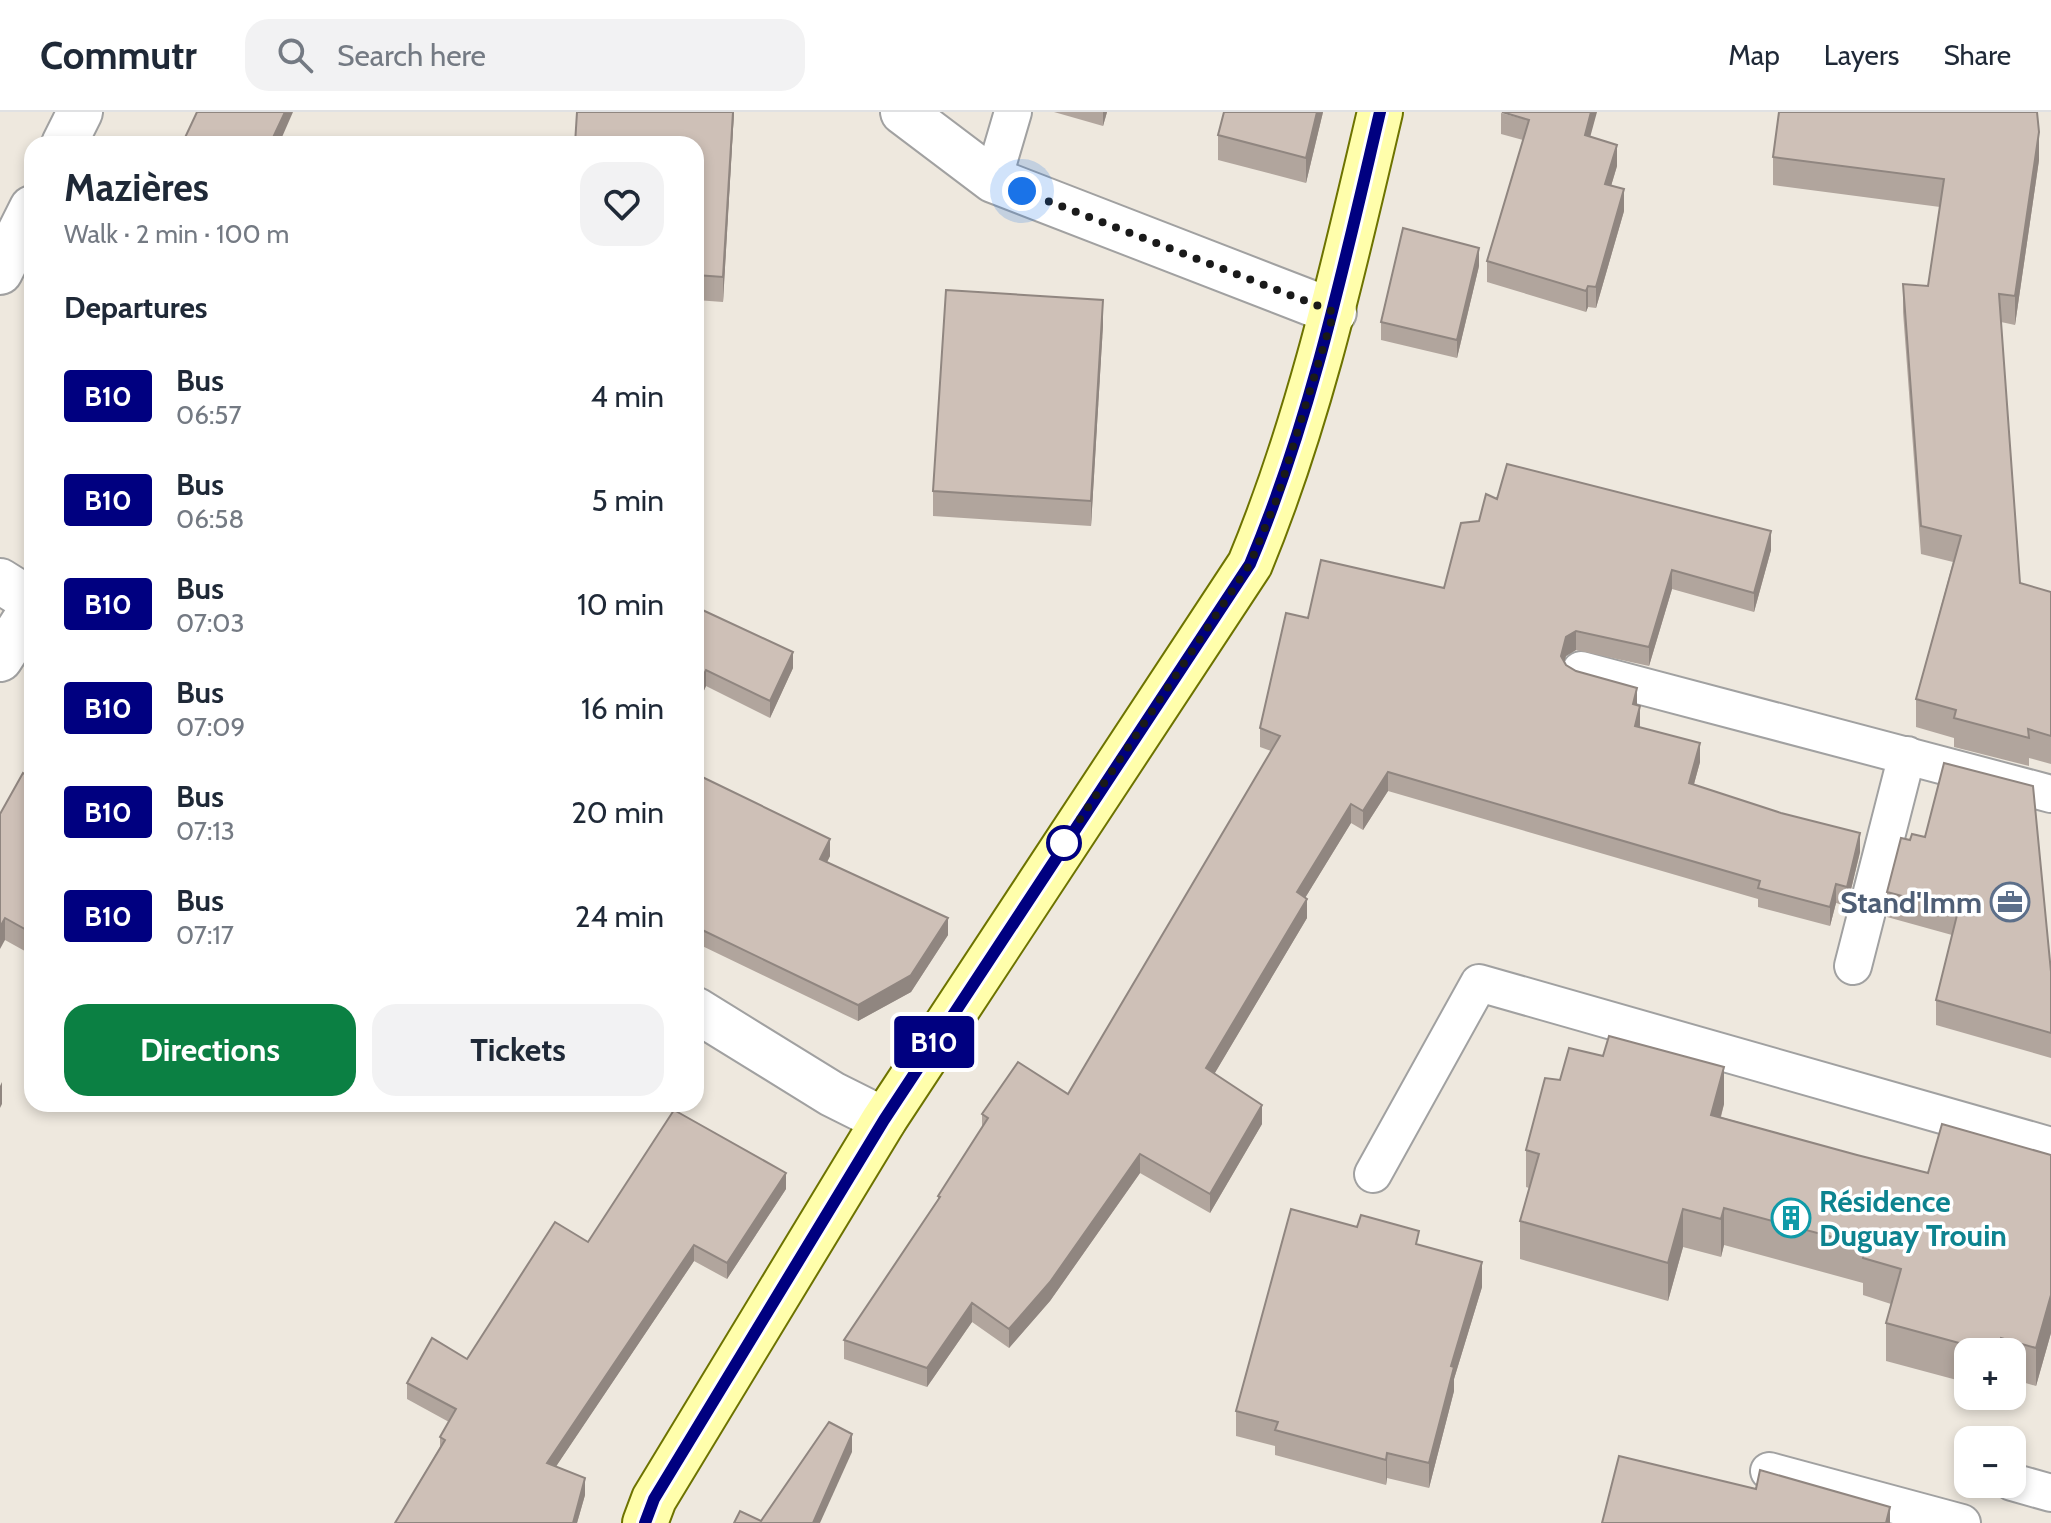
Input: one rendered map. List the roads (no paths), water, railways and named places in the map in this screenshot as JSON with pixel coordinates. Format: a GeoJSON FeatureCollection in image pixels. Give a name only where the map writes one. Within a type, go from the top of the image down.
{"type":"FeatureCollection","features":[{"type":"Feature","properties":{"kind":"street"},"geometry":{"type":"LineString","coordinates":[[68,136],[80,112]]}},
{"type":"Feature","properties":{"kind":"street"},"geometry":{"type":"LineString","coordinates":[[903,112],[993,180],[1334,312]]}},
{"type":"Feature","properties":{"kind":"street"},"geometry":{"type":"LineString","coordinates":[[645,1523],[662,1486],[884,1120],[1250,564],[1278,496],[1334,312],[1380,112]]}},
{"type":"Feature","properties":{"kind":"street"},"geometry":{"type":"LineString","coordinates":[[0,272],[24,224]]}},
{"type":"Feature","properties":{"kind":"street"},"geometry":{"type":"LineString","coordinates":[[0,581],[24,596]]}},
{"type":"Feature","properties":{"kind":"street"},"geometry":{"type":"LineString","coordinates":[[0,659],[24,622]]}},
{"type":"Feature","properties":{"kind":"street"},"geometry":{"type":"LineString","coordinates":[[704,1015],[832,1094],[884,1120]]}},
{"type":"Feature","properties":{"kind":"lane"},"geometry":{"type":"LineString","coordinates":[[993,180],[1013,112]]}},
{"type":"Feature","properties":{"kind":"lane"},"geometry":{"type":"LineString","coordinates":[[1581,670],[2051,794]]}},
{"type":"Feature","properties":{"kind":"lane"},"geometry":{"type":"LineString","coordinates":[[1853,966],[1907,755]]}},
{"type":"Feature","properties":{"kind":"lane"},"geometry":{"type":"LineString","coordinates":[[1373,1174],[1479,983],[2051,1146]]}},
{"type":"Feature","properties":{"kind":"lane"},"geometry":{"type":"LineString","coordinates":[[1769,1471],[1962,1523]]}},
{"type":"Feature","properties":{"kind":"lane"},"geometry":{"type":"LineString","coordinates":[[2026,1486],[2051,1493]]}},
{"type":"Feature","properties":{"kind":"place","name":"Stand'Imm"},"geometry":{"type":"Point","coordinates":[2010,902]}},
{"type":"Feature","properties":{"kind":"place","name":"Résidence Duguay Trouin"},"geometry":{"type":"Point","coordinates":[1791,1218]}}]}
